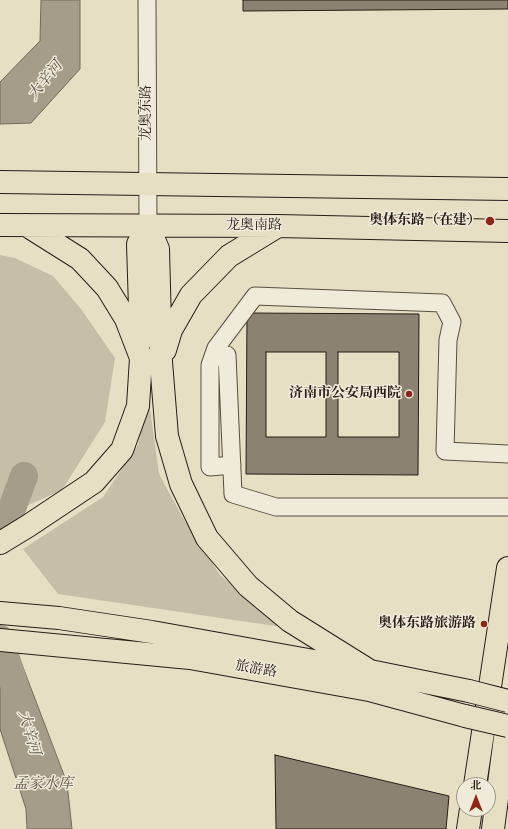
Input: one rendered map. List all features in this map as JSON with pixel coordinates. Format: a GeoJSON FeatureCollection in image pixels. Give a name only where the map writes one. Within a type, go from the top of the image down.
{"type":"FeatureCollection","features":[{"type":"Feature","properties":{"kind":"main road"},"geometry":{"type":"LineString","coordinates":[[0,182],[508,188]]}},
{"type":"Feature","properties":{"kind":"main road","name":"龙奥南路"},"geometry":{"type":"LineString","coordinates":[[0,225],[278,226],[508,231]]}},
{"type":"Feature","properties":{"kind":"main road"},"geometry":{"type":"LineString","coordinates":[[26,225],[80,259],[108,288],[151,360]]}},
{"type":"Feature","properties":{"kind":"main road"},"geometry":{"type":"LineString","coordinates":[[148,226],[138,244],[151,360],[167,436],[181,484],[207,538],[248,586],[290,622],[370,671]]}},
{"type":"Feature","properties":{"kind":"main road"},"geometry":{"type":"LineString","coordinates":[[0,542],[28,526],[94,482],[122,450],[138,406],[151,360],[171,330],[191,295],[229,256],[278,226]]}},
{"type":"Feature","properties":{"kind":"main road"},"geometry":{"type":"LineString","coordinates":[[476,777],[508,568]]}},
{"type":"Feature","properties":{"kind":"main road","name":"旅游路"},"geometry":{"type":"LineString","coordinates":[[0,613],[59,618],[160,633],[370,671],[469,691],[508,701]]}},
{"type":"Feature","properties":{"kind":"main road","name":"旅游路"},"geometry":{"type":"LineString","coordinates":[[0,640],[190,658],[369,690],[508,726]]}},
{"type":"Feature","properties":{"kind":"main road"},"geometry":{"type":"LineString","coordinates":[[494,829],[508,715]]}},
{"type":"Feature","properties":{"kind":"main road"},"geometry":{"type":"LineString","coordinates":[[468,829],[470,817]]}},
{"type":"Feature","properties":{"kind":"street","name":"龙奥东路"},"geometry":{"type":"LineString","coordinates":[[147,0],[148,226]]}},
{"type":"Feature","properties":{"kind":"street"},"geometry":{"type":"LineString","coordinates":[[232,465],[210,467],[210,365],[216,348],[255,296],[442,303],[452,322],[448,340],[445,451],[508,454]]}},
{"type":"Feature","properties":{"kind":"street"},"geometry":{"type":"LineString","coordinates":[[227,355],[233,494],[276,507],[508,507]]}},
{"type":"Feature","properties":{"kind":"shaded area"},"geometry":{"type":"Polygon","coordinates":[[[0,255],[15,258],[53,276],[81,309],[115,358],[105,422],[62,490],[0,518],[0,255]]]}},
{"type":"Feature","properties":{"kind":"shaded area"},"geometry":{"type":"Polygon","coordinates":[[[148,394],[159,474],[183,518],[220,575],[282,627],[58,594],[23,549],[103,497],[138,445],[148,394]]]}},
{"type":"Feature","properties":{"kind":"water"},"geometry":{"type":"Polygon","coordinates":[[[41,0],[80,0],[80,69],[31,123],[0,124],[0,82],[40,41],[41,0]]]}},
{"type":"Feature","properties":{"kind":"water","name":"孟家水库"},"geometry":{"type":"Polygon","coordinates":[[[21,662],[67,783],[72,829],[27,829],[26,809],[0,729],[0,665],[21,662]]]}},
{"type":"Feature","properties":{"kind":"building"},"geometry":{"type":"Polygon","coordinates":[[[243,0],[508,0],[508,9],[243,11],[243,0]]]}},
{"type":"Feature","properties":{"kind":"building","name":"济南市公安局西院"},"geometry":{"type":"Polygon","coordinates":[[[247,313],[419,314],[418,475],[246,474],[247,313]],[[266,352],[266,437],[326,437],[326,352],[266,352]],[[338,352],[338,437],[399,437],[399,352],[338,352]]]}},
{"type":"Feature","properties":{"kind":"building"},"geometry":{"type":"Polygon","coordinates":[[[275,755],[449,796],[446,829],[276,829],[275,755]]]}},
{"type":"Feature","properties":{"kind":"waterway"},"geometry":{"type":"LineString","coordinates":[[0,541],[24,476]]}},
{"type":"Feature","properties":{"kind":"waterway","name":"大辛河"},"geometry":{"type":"LineString","coordinates":[[0,639],[19,700]]}},
{"type":"Feature","properties":{"kind":"place","name":"奥体东路（在建）"},"geometry":{"type":"Point","coordinates":[490,221]}},
{"type":"Feature","properties":{"kind":"place","name":"济南市公安局西院"},"geometry":{"type":"Point","coordinates":[409,394]}},
{"type":"Feature","properties":{"kind":"place","name":"奥体东路旅游路"},"geometry":{"type":"Point","coordinates":[484,624]}}]}
